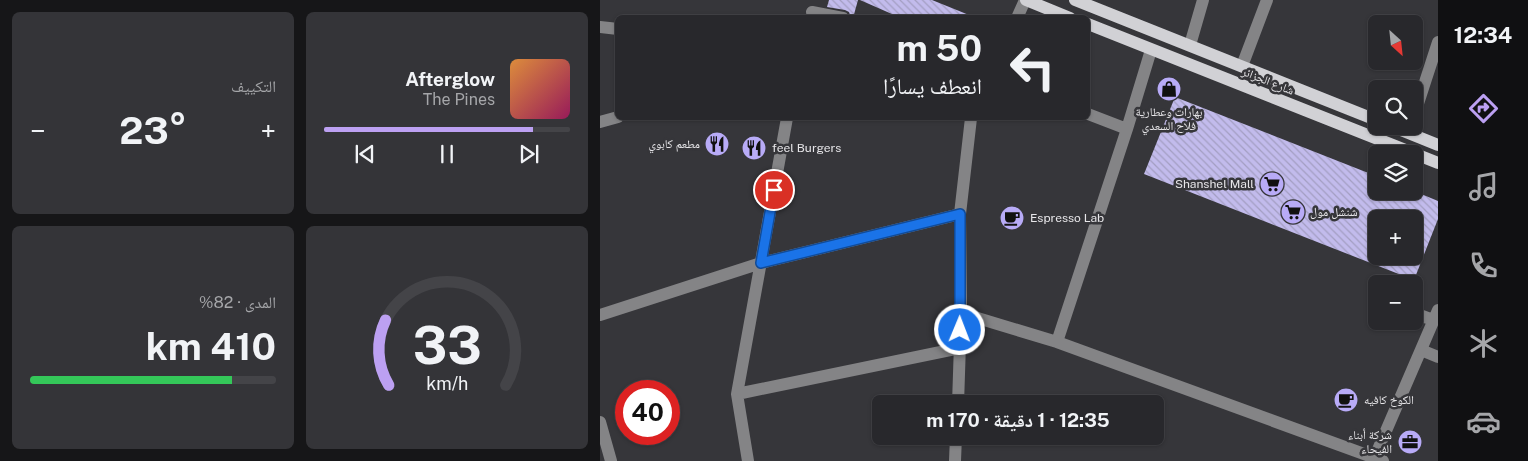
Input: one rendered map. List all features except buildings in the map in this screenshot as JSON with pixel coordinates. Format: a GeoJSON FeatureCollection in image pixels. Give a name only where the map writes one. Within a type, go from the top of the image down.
{"type":"FeatureCollection","features":[{"type":"Feature","properties":{"kind":"main road"},"geometry":{"type":"LineString","coordinates":[[1026,0],[1063,15]]}},
{"type":"Feature","properties":{"kind":"main road","name":"شارع الجزائر"},"geometry":{"type":"LineString","coordinates":[[1075,0],[1368,117]]}},
{"type":"Feature","properties":{"kind":"main road","name":"شارع الجزائر"},"geometry":{"type":"LineString","coordinates":[[1090,25],[1438,163]]}},
{"type":"Feature","properties":{"kind":"main road"},"geometry":{"type":"LineString","coordinates":[[1419,135],[1438,145]]}},
{"type":"Feature","properties":{"kind":"street"},"geometry":{"type":"LineString","coordinates":[[1018,15],[1026,0]]}},
{"type":"Feature","properties":{"kind":"street"},"geometry":{"type":"LineString","coordinates":[[1190,46],[1203,0]]}},
{"type":"Feature","properties":{"kind":"street"},"geometry":{"type":"LineString","coordinates":[[1242,66],[1267,0]]}},
{"type":"Feature","properties":{"kind":"street"},"geometry":{"type":"LineString","coordinates":[[813,10],[832,15]]}},
{"type":"Feature","properties":{"kind":"street"},"geometry":{"type":"LineString","coordinates":[[600,27],[615,29]]}},
{"type":"Feature","properties":{"kind":"street"},"geometry":{"type":"LineString","coordinates":[[1423,89],[1437,46]]}},
{"type":"Feature","properties":{"kind":"street"},"geometry":{"type":"LineString","coordinates":[[1056,342],[1127,130],[1151,50]]}},
{"type":"Feature","properties":{"kind":"street"},"geometry":{"type":"LineString","coordinates":[[1090,115],[1127,130]]}},
{"type":"Feature","properties":{"kind":"street"},"geometry":{"type":"LineString","coordinates":[[600,122],[615,118]]}},
{"type":"Feature","properties":{"kind":"street"},"geometry":{"type":"LineString","coordinates":[[748,461],[737,394],[787,120]]}},
{"type":"Feature","properties":{"kind":"street"},"geometry":{"type":"LineString","coordinates":[[958,395],[961,313],[960,214],[971,120]]}},
{"type":"Feature","properties":{"kind":"street"},"geometry":{"type":"LineString","coordinates":[[600,315],[761,263],[960,214]]}},
{"type":"Feature","properties":{"kind":"street"},"geometry":{"type":"LineString","coordinates":[[961,313],[1056,342],[1377,460],[1436,315],[1423,313]]}},
{"type":"Feature","properties":{"kind":"street"},"geometry":{"type":"LineString","coordinates":[[737,394],[960,348]]}},
{"type":"Feature","properties":{"kind":"street"},"geometry":{"type":"LineString","coordinates":[[1421,350],[1438,357]]}},
{"type":"Feature","properties":{"kind":"street"},"geometry":{"type":"LineString","coordinates":[[600,422],[610,461]]}},
{"type":"Feature","properties":{"kind":"street"},"geometry":{"type":"LineString","coordinates":[[955,461],[956,445]]}},
{"type":"Feature","properties":{"kind":"place","name":"بهارات وعطارية فلاح السعدي"},"geometry":{"type":"Point","coordinates":[1169,89]}},
{"type":"Feature","properties":{"kind":"place","name":"مطعم كابوي"},"geometry":{"type":"Point","coordinates":[717,144]}},
{"type":"Feature","properties":{"kind":"place","name":"feel Burgers"},"geometry":{"type":"Point","coordinates":[754,148]}},
{"type":"Feature","properties":{"kind":"place","name":"Shanshel Mall"},"geometry":{"type":"Point","coordinates":[1272,184]}},
{"type":"Feature","properties":{"kind":"place","name":"شنشل مول"},"geometry":{"type":"Point","coordinates":[1293,212]}},
{"type":"Feature","properties":{"kind":"place","name":"Espresso Lab"},"geometry":{"type":"Point","coordinates":[1012,218]}},
{"type":"Feature","properties":{"kind":"place","name":"الكوخ كافيه"},"geometry":{"type":"Point","coordinates":[1346,400]}},
{"type":"Feature","properties":{"kind":"place","name":"شركة أبناء الفيحاء"},"geometry":{"type":"Point","coordinates":[1410,442]}},
{"type":"Feature","properties":{"kind":"route"},"geometry":{"type":"LineString","coordinates":[[774,190],[761,263],[960,214],[960,330]]}}]}
